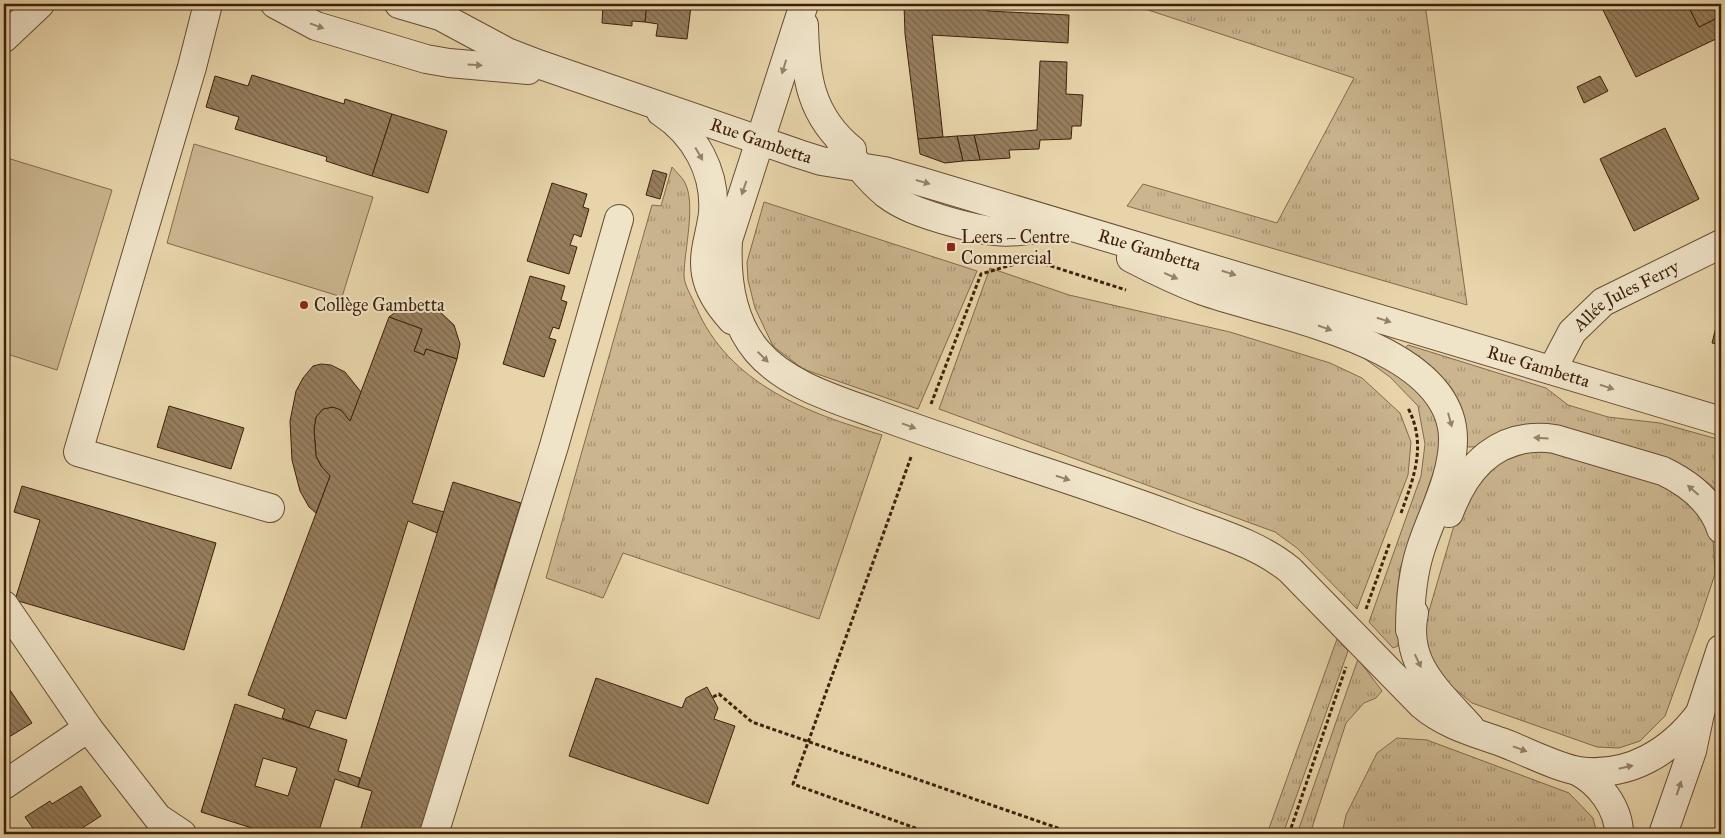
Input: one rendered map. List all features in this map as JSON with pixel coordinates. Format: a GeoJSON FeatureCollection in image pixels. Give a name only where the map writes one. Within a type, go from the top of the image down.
{"type":"FeatureCollection","features":[{"type":"Feature","properties":{"kind":"street"},"geometry":{"type":"LineString","coordinates":[[4,38],[40,4]]}},
{"type":"Feature","properties":{"kind":"street"},"geometry":{"type":"LineString","coordinates":[[208,4],[192,67],[78,452],[270,508]]}},
{"type":"Feature","properties":{"kind":"street","name":"Rue Gambetta"},"geometry":{"type":"LineString","coordinates":[[274,4],[316,26],[426,59],[449,63],[514,68],[579,80]]}},
{"type":"Feature","properties":{"kind":"street","name":"Rue Gambetta"},"geometry":{"type":"LineString","coordinates":[[399,4],[440,16],[507,52],[579,80],[638,98],[760,142],[821,161],[871,169],[1065,223],[1721,421]]}},
{"type":"Feature","properties":{"kind":"street"},"geometry":{"type":"LineString","coordinates":[[805,4],[804,23],[807,78],[823,118],[839,139],[871,169]]}},
{"type":"Feature","properties":{"kind":"street"},"geometry":{"type":"LineString","coordinates":[[744,332],[734,308],[730,285],[727,260],[728,240],[805,4]]}},
{"type":"Feature","properties":{"kind":"street"},"geometry":{"type":"LineString","coordinates":[[638,98],[673,120],[689,137],[701,154],[709,174],[713,194],[713,214],[705,260],[706,274],[721,308],[744,332],[757,351],[774,367],[792,380],[932,435],[1124,498],[1268,553],[1290,570],[1422,705],[1445,722],[1577,771],[1590,778],[1603,792],[1612,808],[1619,834]]}},
{"type":"Feature","properties":{"kind":"street"},"geometry":{"type":"LineString","coordinates":[[434,834],[554,446],[619,219]]}},
{"type":"Feature","properties":{"kind":"street"},"geometry":{"type":"LineString","coordinates":[[1065,223],[1139,262],[1202,290],[1325,328],[1361,342],[1415,370],[1435,389],[1449,414],[1453,442],[1446,475],[1415,567],[1410,600],[1410,630],[1412,645],[1422,670],[1474,732]]}},
{"type":"Feature","properties":{"kind":"street","name":"Allée Jules Ferry"},"geometry":{"type":"LineString","coordinates":[[1552,370],[1572,332],[1603,302],[1721,244]]}},
{"type":"Feature","properties":{"kind":"street"},"geometry":{"type":"LineString","coordinates":[[1410,630],[1418,598],[1433,556],[1452,504],[1463,483],[1488,454],[1500,445],[1513,440],[1530,437],[1555,439],[1663,471],[1677,477],[1702,498],[1718,519],[1721,529]]}},
{"type":"Feature","properties":{"kind":"street"},"geometry":{"type":"LineString","coordinates":[[4,606],[88,728],[158,818],[182,834]]}},
{"type":"Feature","properties":{"kind":"street"},"geometry":{"type":"LineString","coordinates":[[1663,834],[1692,751],[1700,713],[1721,649]]}},
{"type":"Feature","properties":{"kind":"street"},"geometry":{"type":"LineString","coordinates":[[1577,771],[1596,772],[1637,765],[1672,744],[1687,730],[1700,713]]}},
{"type":"Feature","properties":{"kind":"street"},"geometry":{"type":"LineString","coordinates":[[4,785],[88,728]]}},
{"type":"Feature","properties":{"kind":"path"},"geometry":{"type":"LineString","coordinates":[[712,697],[718,694],[752,722],[1075,834]]}},
{"type":"Feature","properties":{"kind":"path"},"geometry":{"type":"LineString","coordinates":[[808,741],[793,784],[932,834]]}},
{"type":"Feature","properties":{"kind":"green space"},"geometry":{"type":"Polygon","coordinates":[[[1130,4],[1425,4],[1467,305],[1127,206],[1143,184],[1277,223],[1354,78],[1130,4]]]}},
{"type":"Feature","properties":{"kind":"green space"},"geometry":{"type":"Polygon","coordinates":[[[194,144],[373,197],[342,297],[167,243],[194,144]]]}},
{"type":"Feature","properties":{"kind":"green space"},"geometry":{"type":"Polygon","coordinates":[[[4,157],[112,190],[57,370],[4,353],[4,157]]]}},
{"type":"Feature","properties":{"kind":"green space"},"geometry":{"type":"Polygon","coordinates":[[[672,167],[684,181],[688,190],[690,214],[684,279],[710,334],[728,356],[750,376],[773,392],[826,417],[882,435],[819,619],[623,553],[603,598],[546,578],[652,205],[661,206],[672,167]]]}},
{"type":"Feature","properties":{"kind":"green space"},"geometry":{"type":"Polygon","coordinates":[[[764,202],[977,271],[918,409],[803,369],[773,346],[755,308],[748,280],[747,262],[764,202]]]}},
{"type":"Feature","properties":{"kind":"green space"},"geometry":{"type":"Polygon","coordinates":[[[990,268],[1069,295],[1230,332],[1330,363],[1362,378],[1400,413],[1411,442],[1408,475],[1357,609],[1297,548],[1275,532],[939,409],[990,268]]]}},
{"type":"Feature","properties":{"kind":"green space"},"geometry":{"type":"Polygon","coordinates":[[[1408,345],[1546,388],[1568,405],[1608,417],[1660,423],[1721,440],[1721,498],[1712,486],[1686,467],[1618,444],[1466,447],[1461,415],[1454,392],[1444,381],[1409,355],[1404,349],[1408,345]]]}},
{"type":"Feature","properties":{"kind":"green space"},"geometry":{"type":"Polygon","coordinates":[[[1354,351],[1379,358],[1433,406],[1439,431],[1439,456],[1400,569],[1397,594],[1399,640],[1398,646],[1393,648],[1369,622],[1421,476],[1425,444],[1418,406],[1390,377],[1354,351]]]}},
{"type":"Feature","properties":{"kind":"green space"},"geometry":{"type":"Polygon","coordinates":[[[1532,451],[1564,454],[1654,482],[1674,491],[1698,506],[1713,538],[1715,574],[1665,716],[1640,741],[1619,748],[1597,747],[1472,703],[1439,676],[1427,652],[1424,628],[1460,505],[1474,481],[1498,463],[1532,451]]]}},
{"type":"Feature","properties":{"kind":"green space"},"geometry":{"type":"Polygon","coordinates":[[[1337,639],[1348,651],[1283,834],[1267,834],[1337,639]]]}},
{"type":"Feature","properties":{"kind":"green space"},"geometry":{"type":"Polygon","coordinates":[[[1358,659],[1382,691],[1376,698],[1364,703],[1346,723],[1310,834],[1297,834],[1358,659]]]}},
{"type":"Feature","properties":{"kind":"green space"},"geometry":{"type":"Polygon","coordinates":[[[1397,738],[1427,740],[1569,793],[1593,818],[1597,834],[1342,834],[1346,815],[1377,753],[1397,738]]]}},
{"type":"Feature","properties":{"kind":"building"},"geometry":{"type":"Polygon","coordinates":[[[603,4],[647,4],[645,22],[632,21],[632,26],[602,23],[603,4]]]}},
{"type":"Feature","properties":{"kind":"building"},"geometry":{"type":"Polygon","coordinates":[[[647,4],[691,6],[687,39],[656,36],[658,24],[645,22],[647,4]]]}},
{"type":"Feature","properties":{"kind":"building"},"geometry":{"type":"Polygon","coordinates":[[[904,4],[988,4],[988,11],[1069,15],[1068,43],[932,35],[943,137],[918,139],[905,34],[904,4]]]}},
{"type":"Feature","properties":{"kind":"building"},"geometry":{"type":"Polygon","coordinates":[[[1615,4],[1687,4],[1699,27],[1721,16],[1721,45],[1718,38],[1636,77],[1603,10],[1615,4]]]}},
{"type":"Feature","properties":{"kind":"building"},"geometry":{"type":"Polygon","coordinates":[[[1687,4],[1721,4],[1721,16],[1699,27],[1687,4]]]}},
{"type":"Feature","properties":{"kind":"building"},"geometry":{"type":"Polygon","coordinates":[[[1040,61],[1067,62],[1066,94],[1083,95],[1081,126],[1072,126],[1071,139],[1040,140],[1039,149],[1009,150],[1010,158],[980,160],[974,135],[1037,130],[1040,61]]]}},
{"type":"Feature","properties":{"kind":"building"},"geometry":{"type":"Polygon","coordinates":[[[252,75],[344,104],[345,99],[392,114],[372,176],[326,161],[327,157],[235,129],[239,117],[206,107],[215,76],[248,86],[252,75]]]}},
{"type":"Feature","properties":{"kind":"building"},"geometry":{"type":"Polygon","coordinates":[[[1600,76],[1608,91],[1584,103],[1577,87],[1600,76]]]}},
{"type":"Feature","properties":{"kind":"building"},"geometry":{"type":"Polygon","coordinates":[[[392,114],[447,131],[428,193],[372,176],[392,114]]]}},
{"type":"Feature","properties":{"kind":"building"},"geometry":{"type":"Polygon","coordinates":[[[1665,128],[1699,199],[1634,231],[1600,159],[1665,128]]]}},
{"type":"Feature","properties":{"kind":"building"},"geometry":{"type":"Polygon","coordinates":[[[974,135],[980,160],[963,161],[957,136],[974,135]]]}},
{"type":"Feature","properties":{"kind":"building"},"geometry":{"type":"Polygon","coordinates":[[[957,136],[963,161],[945,163],[920,154],[918,139],[957,136]]]}},
{"type":"Feature","properties":{"kind":"building"},"geometry":{"type":"Polygon","coordinates":[[[653,170],[667,174],[660,199],[646,195],[653,170]]]}},
{"type":"Feature","properties":{"kind":"building"},"geometry":{"type":"Polygon","coordinates":[[[552,183],[587,194],[583,207],[589,209],[581,237],[574,234],[570,245],[577,247],[569,274],[527,261],[552,183]]]}},
{"type":"Feature","properties":{"kind":"building"},"geometry":{"type":"Polygon","coordinates":[[[530,276],[565,286],[561,300],[567,302],[559,329],[553,327],[549,338],[556,340],[544,377],[503,364],[530,276]]]}},
{"type":"Feature","properties":{"kind":"building"},"geometry":{"type":"Polygon","coordinates":[[[417,305],[438,310],[454,325],[460,344],[457,359],[426,349],[424,355],[414,351],[422,329],[389,317],[397,311],[417,305]]]}},
{"type":"Feature","properties":{"kind":"building"},"geometry":{"type":"Polygon","coordinates":[[[1719,315],[1721,316],[1721,345],[1712,343],[1719,315]]]}},
{"type":"Feature","properties":{"kind":"building"},"geometry":{"type":"Polygon","coordinates":[[[389,317],[422,329],[414,351],[424,355],[426,349],[457,359],[412,503],[444,512],[437,533],[408,521],[346,719],[316,710],[309,728],[282,718],[285,709],[248,695],[330,476],[321,466],[316,456],[314,429],[316,417],[323,409],[333,407],[341,410],[350,421],[389,317]]]}},
{"type":"Feature","properties":{"kind":"building"},"geometry":{"type":"Polygon","coordinates":[[[321,364],[331,365],[345,372],[361,392],[350,421],[341,410],[333,407],[323,409],[316,417],[314,429],[316,456],[321,466],[330,476],[316,513],[309,507],[300,491],[292,460],[290,421],[296,391],[303,378],[313,366],[321,364]]]}},
{"type":"Feature","properties":{"kind":"building"},"geometry":{"type":"Polygon","coordinates":[[[169,406],[244,428],[231,469],[157,447],[169,406]]]}},
{"type":"Feature","properties":{"kind":"building"},"geometry":{"type":"Polygon","coordinates":[[[453,482],[521,503],[494,589],[499,591],[424,834],[359,834],[372,791],[358,787],[453,482]]]}},
{"type":"Feature","properties":{"kind":"building"},"geometry":{"type":"Polygon","coordinates":[[[22,486],[216,543],[184,650],[15,600],[40,520],[14,512],[22,486]]]}},
{"type":"Feature","properties":{"kind":"building"},"geometry":{"type":"Polygon","coordinates":[[[596,678],[682,708],[686,698],[707,687],[718,708],[714,719],[735,726],[708,804],[569,756],[596,678]]]}},
{"type":"Feature","properties":{"kind":"building"},"geometry":{"type":"Polygon","coordinates":[[[10,690],[32,723],[4,740],[4,694],[10,690]]]}},
{"type":"Feature","properties":{"kind":"building"},"geometry":{"type":"Polygon","coordinates":[[[235,704],[347,740],[338,771],[360,778],[358,787],[335,779],[318,834],[271,834],[201,812],[235,704]],[[263,758],[255,786],[288,796],[297,768],[263,758]]]}},
{"type":"Feature","properties":{"kind":"building"},"geometry":{"type":"Polygon","coordinates":[[[81,786],[101,816],[73,834],[37,834],[25,817],[50,801],[52,804],[81,786]]]}},
{"type":"Feature","properties":{"kind":"place","name":"Leers – Centre Commercial"},"geometry":{"type":"Point","coordinates":[951,247]}},
{"type":"Feature","properties":{"kind":"place","name":"Collège Gambetta"},"geometry":{"type":"Point","coordinates":[304,305]}}]}
